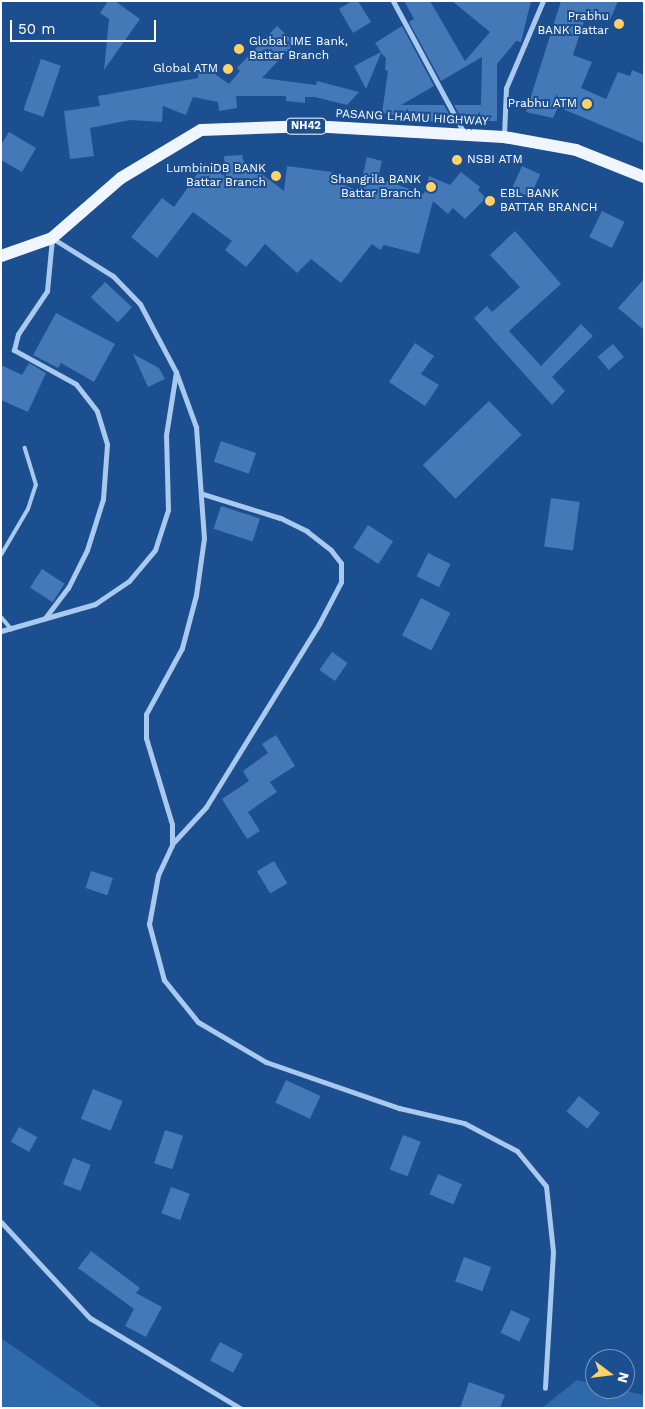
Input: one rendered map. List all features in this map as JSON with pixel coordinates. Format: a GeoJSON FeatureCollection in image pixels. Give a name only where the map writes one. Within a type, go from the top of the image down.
{"type":"FeatureCollection","features":[{"type":"Feature","properties":{"kind":"main road","name":"PASANG LHAMU HIGHWAY"},"geometry":{"type":"LineString","coordinates":[[1,256],[52,238],[121,178],[201,130],[310,126],[504,137],[576,150],[644,177]]}},
{"type":"Feature","properties":{"kind":"street"},"geometry":{"type":"LineString","coordinates":[[393,1],[464,134]]}},
{"type":"Feature","properties":{"kind":"street"},"geometry":{"type":"LineString","coordinates":[[504,137],[506,88],[543,1]]}},
{"type":"Feature","properties":{"kind":"street"},"geometry":{"type":"LineString","coordinates":[[46,618],[68,588],[87,550],[103,499],[107,444],[97,411],[76,384],[14,350],[18,334],[47,291],[52,238],[113,276],[140,304],[176,372],[196,427],[203,494],[204,538],[193,604],[182,648],[146,714],[146,738],[172,824],[172,845]]}},
{"type":"Feature","properties":{"kind":"street"},"geometry":{"type":"LineString","coordinates":[[1,631],[95,604],[129,581],[155,550],[168,510],[166,435],[176,372]]}},
{"type":"Feature","properties":{"kind":"street"},"geometry":{"type":"LineString","coordinates":[[203,494],[280,518],[307,531],[331,550],[341,563],[341,582],[319,624],[206,808],[172,845],[158,874],[149,924],[164,980],[198,1022],[266,1062],[325,1085],[399,1108],[464,1123],[517,1151],[546,1186],[553,1252],[545,1388]]}},
{"type":"Feature","properties":{"kind":"street"},"geometry":{"type":"LineString","coordinates":[[1,1222],[90,1318],[240,1408]]}},
{"type":"Feature","properties":{"kind":"lane"},"geometry":{"type":"LineString","coordinates":[[1,555],[28,509],[36,485],[25,448]]}},
{"type":"Feature","properties":{"kind":"lane"},"geometry":{"type":"LineString","coordinates":[[1,617],[11,629]]}},
{"type":"Feature","properties":{"kind":"shaded area"},"geometry":{"type":"Polygon","coordinates":[[[1,1338],[102,1408],[1,1408],[1,1338]]]}},
{"type":"Feature","properties":{"kind":"shaded area"},"geometry":{"type":"Polygon","coordinates":[[[577,1380],[585,1382],[585,1399],[635,1399],[635,1393],[644,1395],[644,1408],[542,1408],[577,1380]]]}},
{"type":"Feature","properties":{"kind":"building"},"geometry":{"type":"Polygon","coordinates":[[[108,1],[115,1],[140,19],[104,70],[109,19],[100,13],[108,1]]]}},
{"type":"Feature","properties":{"kind":"building"},"geometry":{"type":"Polygon","coordinates":[[[352,1],[358,1],[371,22],[353,33],[339,9],[352,1]]]}},
{"type":"Feature","properties":{"kind":"building"},"geometry":{"type":"Polygon","coordinates":[[[404,1],[430,1],[465,61],[490,32],[452,1],[531,1],[521,42],[516,41],[497,64],[497,121],[463,121],[454,105],[481,105],[482,57],[441,81],[409,22],[414,19],[404,1]]]}},
{"type":"Feature","properties":{"kind":"building"},"geometry":{"type":"Polygon","coordinates":[[[561,1],[618,1],[609,22],[587,12],[573,55],[592,62],[581,88],[606,99],[618,72],[630,76],[632,70],[644,75],[644,143],[558,107],[553,118],[526,112],[561,1]]]}},
{"type":"Feature","properties":{"kind":"building"},"geometry":{"type":"Polygon","coordinates":[[[277,26],[295,43],[262,78],[316,85],[317,81],[359,92],[347,105],[315,97],[305,97],[305,103],[286,101],[286,96],[236,96],[237,108],[219,111],[218,102],[193,97],[186,115],[163,106],[162,122],[130,120],[90,128],[94,156],[70,159],[64,111],[100,106],[98,96],[198,78],[198,62],[229,84],[240,71],[237,68],[277,26]]]}},
{"type":"Feature","properties":{"kind":"building"},"geometry":{"type":"Polygon","coordinates":[[[402,26],[434,86],[401,105],[444,105],[453,121],[440,123],[382,113],[388,71],[385,70],[386,58],[381,53],[366,89],[354,66],[381,52],[375,43],[402,26]]]}},
{"type":"Feature","properties":{"kind":"building"},"geometry":{"type":"Polygon","coordinates":[[[41,59],[61,66],[43,117],[23,110],[41,59]]]}},
{"type":"Feature","properties":{"kind":"building"},"geometry":{"type":"Polygon","coordinates":[[[9,132],[36,148],[22,172],[1,160],[1,145],[9,132]]]}},
{"type":"Feature","properties":{"kind":"building"},"geometry":{"type":"Polygon","coordinates":[[[242,155],[243,160],[284,191],[287,166],[332,172],[329,179],[359,191],[367,157],[382,161],[378,178],[424,194],[429,176],[450,185],[461,172],[480,187],[478,190],[486,198],[465,219],[453,208],[448,214],[433,201],[419,254],[384,245],[380,250],[372,244],[341,283],[311,259],[297,273],[265,244],[246,267],[225,250],[232,241],[193,212],[157,258],[131,237],[162,198],[174,207],[205,163],[226,177],[224,156],[242,155]]]}},
{"type":"Feature","properties":{"kind":"building"},"geometry":{"type":"Polygon","coordinates":[[[522,166],[540,174],[530,197],[512,189],[522,166]]]}},
{"type":"Feature","properties":{"kind":"building"},"geometry":{"type":"Polygon","coordinates":[[[602,211],[624,222],[612,248],[589,237],[602,211]]]}},
{"type":"Feature","properties":{"kind":"building"},"geometry":{"type":"Polygon","coordinates":[[[515,231],[561,284],[509,331],[541,366],[581,324],[593,336],[552,377],[565,391],[552,405],[474,318],[487,306],[492,312],[520,287],[490,255],[515,231]]]}},
{"type":"Feature","properties":{"kind":"building"},"geometry":{"type":"Polygon","coordinates":[[[644,279],[644,330],[618,308],[644,279]]]}},
{"type":"Feature","properties":{"kind":"building"},"geometry":{"type":"Polygon","coordinates":[[[105,282],[132,307],[118,323],[91,297],[105,282]]]}},
{"type":"Feature","properties":{"kind":"building"},"geometry":{"type":"Polygon","coordinates":[[[56,313],[115,344],[94,382],[61,363],[58,368],[33,355],[56,313]]]}},
{"type":"Feature","properties":{"kind":"building"},"geometry":{"type":"Polygon","coordinates":[[[415,343],[434,356],[421,374],[439,385],[425,406],[389,382],[415,343]]]}},
{"type":"Feature","properties":{"kind":"building"},"geometry":{"type":"Polygon","coordinates":[[[613,344],[624,357],[609,370],[598,357],[613,344]]]}},
{"type":"Feature","properties":{"kind":"building"},"geometry":{"type":"Polygon","coordinates":[[[133,354],[159,368],[165,379],[148,387],[133,354]]]}},
{"type":"Feature","properties":{"kind":"building"},"geometry":{"type":"Polygon","coordinates":[[[29,363],[46,373],[28,412],[1,400],[1,365],[22,375],[29,363]]]}},
{"type":"Feature","properties":{"kind":"building"},"geometry":{"type":"Polygon","coordinates":[[[489,401],[522,435],[455,499],[423,465],[489,401]]]}},
{"type":"Feature","properties":{"kind":"building"},"geometry":{"type":"Polygon","coordinates":[[[221,441],[256,453],[249,474],[214,462],[221,441]]]}},
{"type":"Feature","properties":{"kind":"building"},"geometry":{"type":"Polygon","coordinates":[[[551,498],[580,502],[573,551],[544,547],[551,498]]]}},
{"type":"Feature","properties":{"kind":"building"},"geometry":{"type":"Polygon","coordinates":[[[221,506],[260,519],[253,541],[214,529],[221,506]]]}},
{"type":"Feature","properties":{"kind":"building"},"geometry":{"type":"Polygon","coordinates":[[[368,525],[393,541],[378,564],[353,548],[368,525]]]}},
{"type":"Feature","properties":{"kind":"building"},"geometry":{"type":"Polygon","coordinates":[[[428,553],[450,564],[439,587],[417,576],[428,553]]]}},
{"type":"Feature","properties":{"kind":"building"},"geometry":{"type":"Polygon","coordinates":[[[42,569],[65,584],[53,602],[30,587],[42,569]]]}},
{"type":"Feature","properties":{"kind":"building"},"geometry":{"type":"Polygon","coordinates":[[[421,598],[450,613],[431,650],[402,635],[421,598]]]}},
{"type":"Feature","properties":{"kind":"building"},"geometry":{"type":"Polygon","coordinates":[[[332,652],[348,663],[335,681],[319,670],[332,652]]]}},
{"type":"Feature","properties":{"kind":"building"},"geometry":{"type":"Polygon","coordinates":[[[276,735],[295,766],[270,782],[277,792],[248,812],[260,831],[247,839],[222,799],[249,781],[243,771],[268,753],[262,744],[276,735]]]}},
{"type":"Feature","properties":{"kind":"building"},"geometry":{"type":"Polygon","coordinates":[[[274,861],[287,883],[270,894],[257,871],[274,861]]]}},
{"type":"Feature","properties":{"kind":"building"},"geometry":{"type":"Polygon","coordinates":[[[91,871],[113,878],[107,895],[85,888],[91,871]]]}},
{"type":"Feature","properties":{"kind":"building"},"geometry":{"type":"Polygon","coordinates":[[[286,1080],[320,1096],[310,1119],[275,1103],[286,1080]]]}},
{"type":"Feature","properties":{"kind":"building"},"geometry":{"type":"Polygon","coordinates":[[[93,1089],[123,1101],[111,1131],[81,1119],[93,1089]]]}},
{"type":"Feature","properties":{"kind":"building"},"geometry":{"type":"Polygon","coordinates":[[[579,1096],[600,1113],[587,1129],[566,1112],[579,1096]]]}},
{"type":"Feature","properties":{"kind":"building"},"geometry":{"type":"Polygon","coordinates":[[[19,1127],[37,1137],[29,1152],[11,1142],[19,1127]]]}},
{"type":"Feature","properties":{"kind":"building"},"geometry":{"type":"Polygon","coordinates":[[[165,1130],[183,1136],[172,1169],[154,1163],[165,1130]]]}},
{"type":"Feature","properties":{"kind":"building"},"geometry":{"type":"Polygon","coordinates":[[[403,1135],[421,1142],[407,1176],[390,1170],[403,1135]]]}},
{"type":"Feature","properties":{"kind":"building"},"geometry":{"type":"Polygon","coordinates":[[[73,1158],[91,1165],[81,1191],[63,1184],[73,1158]]]}},
{"type":"Feature","properties":{"kind":"building"},"geometry":{"type":"Polygon","coordinates":[[[438,1174],[462,1184],[453,1204],[429,1194],[438,1174]]]}},
{"type":"Feature","properties":{"kind":"building"},"geometry":{"type":"Polygon","coordinates":[[[171,1187],[190,1194],[180,1220],[161,1213],[171,1187]]]}},
{"type":"Feature","properties":{"kind":"building"},"geometry":{"type":"Polygon","coordinates":[[[91,1251],[140,1288],[136,1293],[162,1307],[146,1337],[125,1326],[134,1309],[78,1268],[91,1251]]]}},
{"type":"Feature","properties":{"kind":"building"},"geometry":{"type":"Polygon","coordinates":[[[464,1257],[491,1267],[482,1291],[455,1281],[464,1257]]]}},
{"type":"Feature","properties":{"kind":"building"},"geometry":{"type":"Polygon","coordinates":[[[511,1310],[530,1319],[519,1342],[500,1333],[511,1310]]]}},
{"type":"Feature","properties":{"kind":"building"},"geometry":{"type":"Polygon","coordinates":[[[220,1342],[243,1354],[233,1373],[210,1361],[220,1342]]]}},
{"type":"Feature","properties":{"kind":"building"},"geometry":{"type":"Polygon","coordinates":[[[469,1382],[505,1395],[500,1408],[460,1408],[469,1382]]]}},
{"type":"Feature","properties":{"kind":"place","name":"Prabhu BANK Battar"},"geometry":{"type":"Point","coordinates":[619,24]}},
{"type":"Feature","properties":{"kind":"place","name":"Global IME Bank, Battar Branch"},"geometry":{"type":"Point","coordinates":[239,49]}},
{"type":"Feature","properties":{"kind":"place","name":"Global ATM"},"geometry":{"type":"Point","coordinates":[228,69]}},
{"type":"Feature","properties":{"kind":"place","name":"Prabhu ATM"},"geometry":{"type":"Point","coordinates":[587,104]}},
{"type":"Feature","properties":{"kind":"place","name":"NSBI ATM"},"geometry":{"type":"Point","coordinates":[457,160]}},
{"type":"Feature","properties":{"kind":"place","name":"LumbiniDB BANK Battar Branch"},"geometry":{"type":"Point","coordinates":[276,176]}},
{"type":"Feature","properties":{"kind":"place","name":"Shangrila BANK Battar Branch"},"geometry":{"type":"Point","coordinates":[431,187]}},
{"type":"Feature","properties":{"kind":"place","name":"EBL BANK BATTAR BRANCH"},"geometry":{"type":"Point","coordinates":[490,201]}}]}
